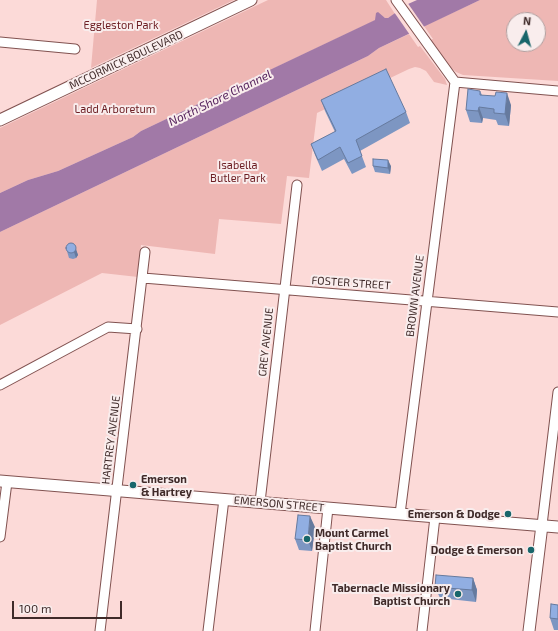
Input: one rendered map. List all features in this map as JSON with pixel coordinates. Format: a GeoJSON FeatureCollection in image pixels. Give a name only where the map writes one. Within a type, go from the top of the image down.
{"type":"FeatureCollection","features":[{"type":"Feature","properties":{"kind":"main road","name":"MCCORMICK BOULEVARD"},"geometry":{"type":"LineString","coordinates":[[0,120],[251,0]]}},
{"type":"Feature","properties":{"kind":"main road","name":"EMERSON STREET"},"geometry":{"type":"LineString","coordinates":[[3,482],[558,527]]}},
{"type":"Feature","properties":{"kind":"main road"},"geometry":{"type":"LineString","coordinates":[[529,631],[542,525]]}},
{"type":"Feature","properties":{"kind":"street"},"geometry":{"type":"LineString","coordinates":[[396,0],[455,82],[558,91]]}},
{"type":"Feature","properties":{"kind":"street"},"geometry":{"type":"LineString","coordinates":[[0,42],[75,49]]}},
{"type":"Feature","properties":{"kind":"street","name":"BROWN AVENUE"},"geometry":{"type":"LineString","coordinates":[[400,514],[455,82]]}},
{"type":"Feature","properties":{"kind":"street","name":"GREY AVENUE"},"geometry":{"type":"LineString","coordinates":[[260,502],[297,185]]}},
{"type":"Feature","properties":{"kind":"street","name":"HARTREY AVENUE"},"geometry":{"type":"LineString","coordinates":[[100,631],[145,252]]}},
{"type":"Feature","properties":{"kind":"street","name":"FOSTER STREET"},"geometry":{"type":"LineString","coordinates":[[142,278],[558,312]]}},
{"type":"Feature","properties":{"kind":"street"},"geometry":{"type":"LineString","coordinates":[[0,385],[108,327],[137,329]]}},
{"type":"Feature","properties":{"kind":"street"},"geometry":{"type":"LineString","coordinates":[[542,525],[558,392]]}},
{"type":"Feature","properties":{"kind":"street"},"geometry":{"type":"LineString","coordinates":[[0,537],[3,482]]}},
{"type":"Feature","properties":{"kind":"street"},"geometry":{"type":"LineString","coordinates":[[208,631],[224,499]]}},
{"type":"Feature","properties":{"kind":"street"},"geometry":{"type":"LineString","coordinates":[[315,631],[328,508]]}},
{"type":"Feature","properties":{"kind":"street"},"geometry":{"type":"LineString","coordinates":[[422,631],[435,517]]}},
{"type":"Feature","properties":{"kind":"green space","name":"Eggleston Park"},"geometry":{"type":"Polygon","coordinates":[[[97,0],[234,0],[91,68],[97,0]]]}},
{"type":"Feature","properties":{"kind":"green space","name":"Ladd Arboretum"},"geometry":{"type":"Polygon","coordinates":[[[268,0],[386,0],[395,14],[385,18],[376,13],[376,20],[141,131],[133,137],[58,171],[28,180],[0,193],[0,128],[268,0]]]}},
{"type":"Feature","properties":{"kind":"green space"},"geometry":{"type":"Polygon","coordinates":[[[480,0],[558,0],[558,81],[463,75],[456,72],[448,65],[430,40],[433,39],[424,26],[480,0]]]}},
{"type":"Feature","properties":{"kind":"green space","name":"Isabella Butler Park"},"geometry":{"type":"Polygon","coordinates":[[[409,34],[445,79],[447,85],[434,82],[426,71],[415,67],[317,113],[309,178],[287,176],[281,224],[219,219],[215,254],[141,245],[138,277],[102,273],[0,325],[0,232],[368,56],[379,48],[409,34]]]}},
{"type":"Feature","properties":{"kind":"water","name":"North Shore Channel"},"geometry":{"type":"Polygon","coordinates":[[[417,0],[480,0],[379,48],[368,56],[0,232],[0,193],[28,180],[58,171],[133,137],[141,131],[375,20],[376,13],[378,12],[385,18],[388,18],[408,4],[417,0]]]}},
{"type":"Feature","properties":{"kind":"pier"},"geometry":{"type":"Polygon","coordinates":[[[407,2],[425,28],[410,35],[394,12],[407,2]]]}},
{"type":"Feature","properties":{"kind":"building"},"geometry":{"type":"Polygon","coordinates":[[[386,69],[406,112],[356,140],[362,156],[348,163],[340,147],[318,160],[311,144],[336,131],[321,100],[386,69]]]}},
{"type":"Feature","properties":{"kind":"building"},"geometry":{"type":"Polygon","coordinates":[[[468,89],[480,91],[480,95],[495,96],[496,92],[507,93],[505,114],[494,113],[494,109],[479,107],[478,111],[466,110],[468,89]]]}},
{"type":"Feature","properties":{"kind":"building"},"geometry":{"type":"Polygon","coordinates":[[[373,159],[388,160],[388,168],[373,166],[373,159]]]}},
{"type":"Feature","properties":{"kind":"building"},"geometry":{"type":"Polygon","coordinates":[[[71,243],[76,248],[71,253],[66,248],[71,243]]]}},
{"type":"Feature","properties":{"kind":"building"},"geometry":{"type":"Polygon","coordinates":[[[298,515],[310,516],[308,540],[295,539],[298,515]]]}},
{"type":"Feature","properties":{"kind":"building"},"geometry":{"type":"Polygon","coordinates":[[[436,575],[473,578],[472,590],[435,587],[436,575]]]}},
{"type":"Feature","properties":{"kind":"building"},"geometry":{"type":"Polygon","coordinates":[[[551,604],[558,605],[558,619],[550,618],[551,604]]]}},
{"type":"Feature","properties":{"kind":"place","name":"Emerson & Hartrey"},"geometry":{"type":"Point","coordinates":[133,485]}},
{"type":"Feature","properties":{"kind":"place","name":"Emerson & Dodge"},"geometry":{"type":"Point","coordinates":[508,514]}},
{"type":"Feature","properties":{"kind":"place","name":"Mount Carmel Baptist Church"},"geometry":{"type":"Point","coordinates":[307,539]}},
{"type":"Feature","properties":{"kind":"place","name":"Dodge & Emerson"},"geometry":{"type":"Point","coordinates":[531,550]}},
{"type":"Feature","properties":{"kind":"place","name":"Tabernacle Missionary Baptist Church"},"geometry":{"type":"Point","coordinates":[458,594]}}]}
